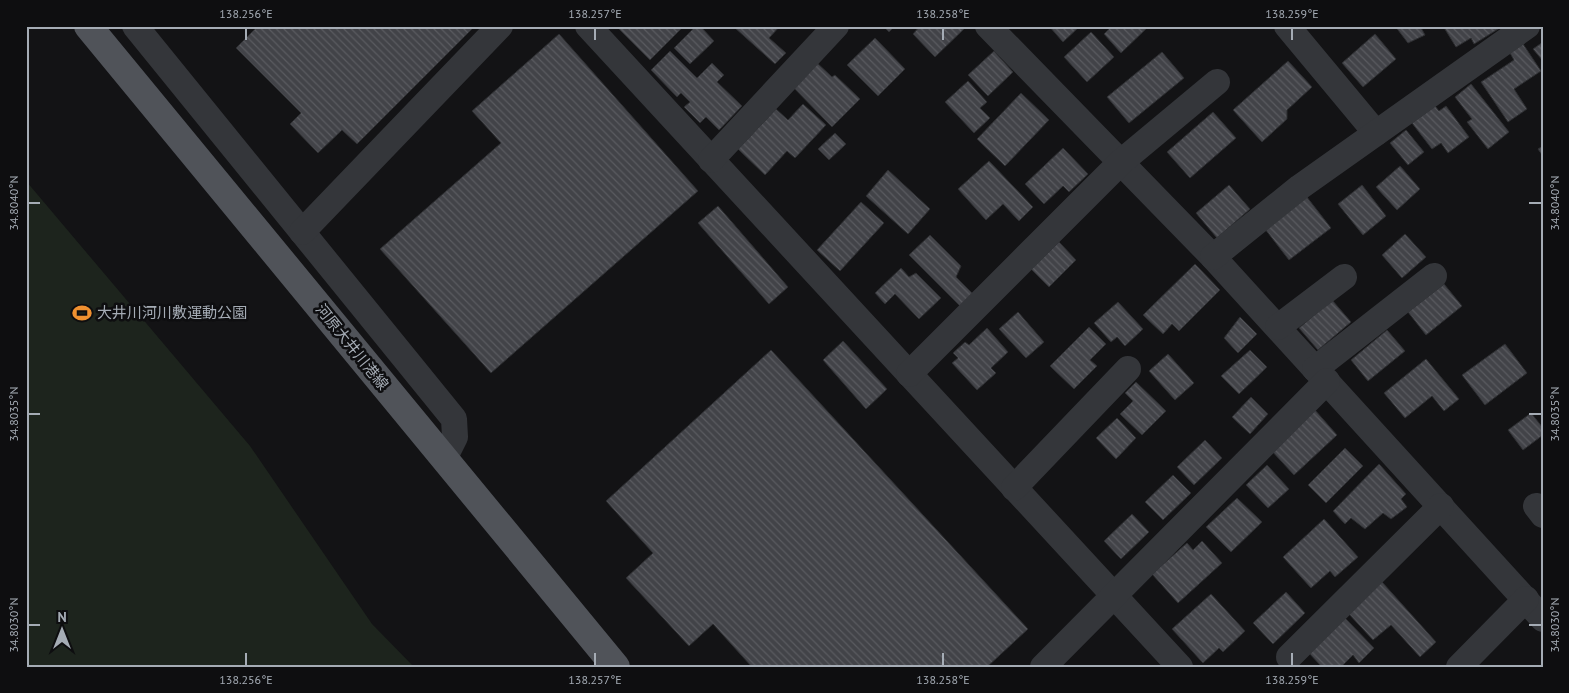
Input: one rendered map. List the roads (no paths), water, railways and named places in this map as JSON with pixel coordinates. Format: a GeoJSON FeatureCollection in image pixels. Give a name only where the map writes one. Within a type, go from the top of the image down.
{"type":"FeatureCollection","features":[{"type":"Feature","properties":{"kind":"main road","name":"河原大井川港線"},"geometry":{"type":"LineString","coordinates":[[88,26],[616,667]]}},
{"type":"Feature","properties":{"kind":"street"},"geometry":{"type":"LineString","coordinates":[[135,26],[454,419],[455,437],[444,459]]}},
{"type":"Feature","properties":{"kind":"street"},"geometry":{"type":"LineString","coordinates":[[302,232],[500,26]]}},
{"type":"Feature","properties":{"kind":"street"},"geometry":{"type":"LineString","coordinates":[[588,26],[1180,667]]}},
{"type":"Feature","properties":{"kind":"street"},"geometry":{"type":"LineString","coordinates":[[711,160],[836,26]]}},
{"type":"Feature","properties":{"kind":"street"},"geometry":{"type":"LineString","coordinates":[[988,26],[1213,257],[1536,607],[1459,667]]}},
{"type":"Feature","properties":{"kind":"street"},"geometry":{"type":"LineString","coordinates":[[1287,26],[1376,133]]}},
{"type":"Feature","properties":{"kind":"street"},"geometry":{"type":"LineString","coordinates":[[1213,257],[1300,187],[1527,26]]}},
{"type":"Feature","properties":{"kind":"street"},"geometry":{"type":"LineString","coordinates":[[909,374],[1121,162],[1216,82]]}},
{"type":"Feature","properties":{"kind":"street"},"geometry":{"type":"LineString","coordinates":[[1043,667],[1115,597],[1321,375],[1434,276]]}},
{"type":"Feature","properties":{"kind":"street"},"geometry":{"type":"LineString","coordinates":[[1278,327],[1344,277]]}},
{"type":"Feature","properties":{"kind":"street"},"geometry":{"type":"LineString","coordinates":[[1014,488],[1128,369]]}},
{"type":"Feature","properties":{"kind":"street"},"geometry":{"type":"LineString","coordinates":[[1289,657],[1441,506]]}},
{"type":"Feature","properties":{"kind":"place","name":"大井川河川敷運動公園"},"geometry":{"type":"Point","coordinates":[82,313]}}]}
